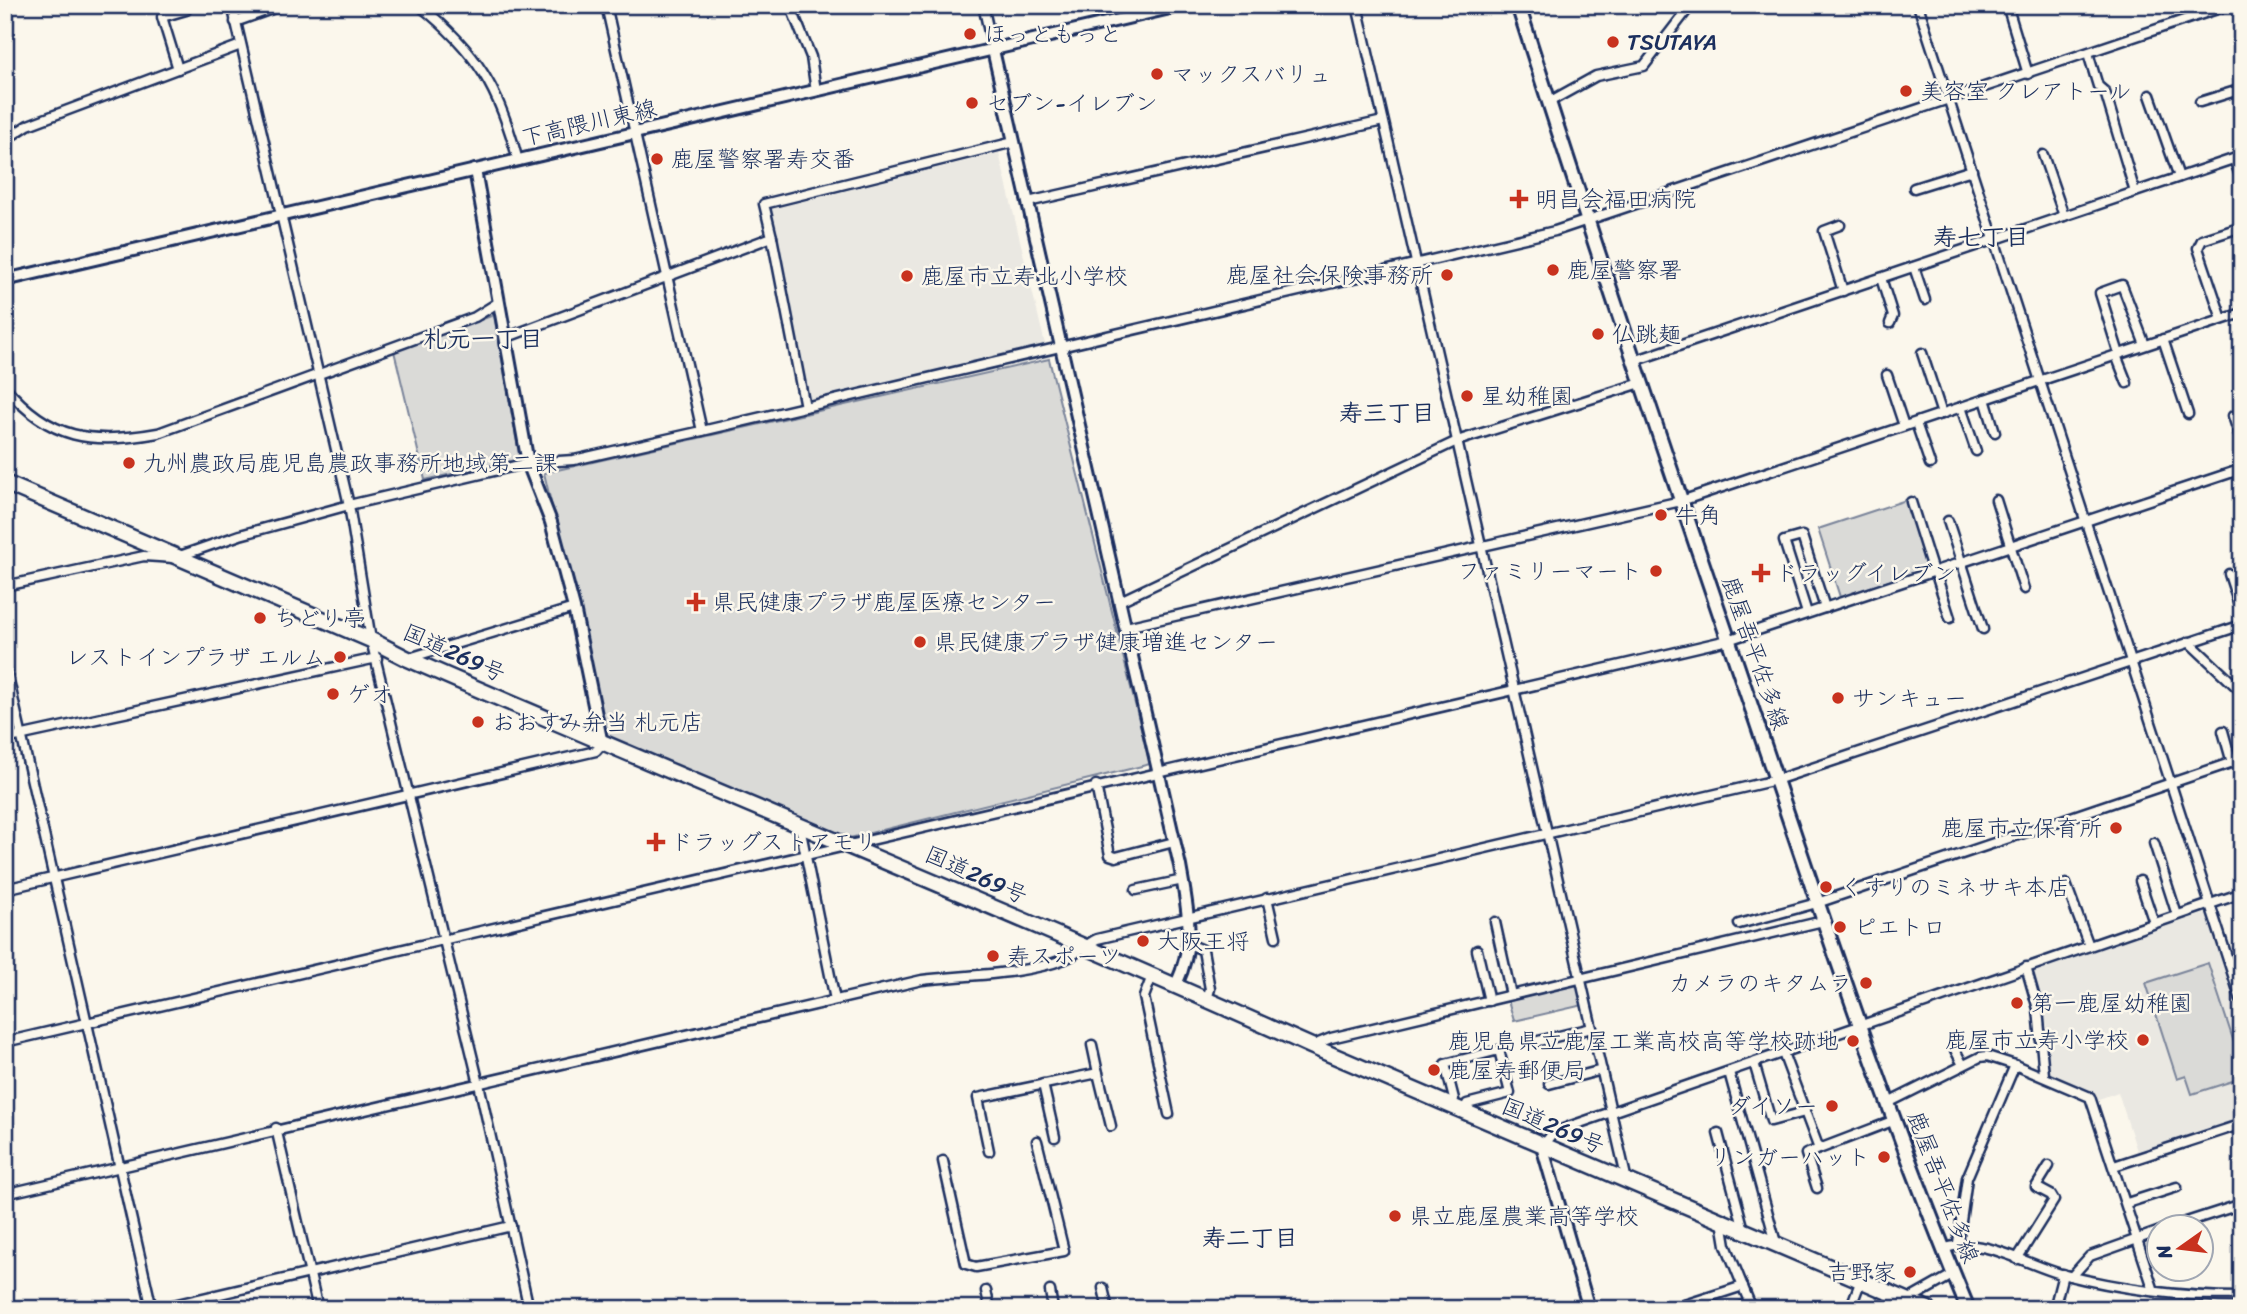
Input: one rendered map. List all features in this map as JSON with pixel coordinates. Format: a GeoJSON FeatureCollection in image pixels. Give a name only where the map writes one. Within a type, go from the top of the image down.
{"type":"FeatureCollection","features":[{"type":"Feature","properties":{"kind":"highway","name":"国道269号"},"geometry":{"type":"LineString","coordinates":[[5,484],[371,640],[406,659],[602,744],[800,827],[850,845],[1311,1046],[1378,1072],[1457,1110],[1776,1243],[1861,1280],[1901,1302],[1928,1309]]}},
{"type":"Feature","properties":{"kind":"main road","name":"鹿屋吾平佐多線"},"geometry":{"type":"LineString","coordinates":[[1518,5],[1587,221],[1823,921],[1888,1103],[1968,1309]]}},
{"type":"Feature","properties":{"kind":"street"},"geometry":{"type":"LineString","coordinates":[[232,5],[349,505],[371,640],[445,940],[529,1309]]}},
{"type":"Feature","properties":{"kind":"street"},"geometry":{"type":"LineString","coordinates":[[235,22],[283,5]]}},
{"type":"Feature","properties":{"kind":"street"},"geometry":{"type":"LineString","coordinates":[[419,5],[464,47],[488,78],[509,126],[518,161]]}},
{"type":"Feature","properties":{"kind":"street"},"geometry":{"type":"LineString","coordinates":[[606,5],[702,430]]}},
{"type":"Feature","properties":{"kind":"street"},"geometry":{"type":"LineString","coordinates":[[790,5],[808,46],[816,91]]}},
{"type":"Feature","properties":{"kind":"street"},"geometry":{"type":"LineString","coordinates":[[983,5],[1182,880],[1189,916],[1189,944],[1185,965],[1176,985]]}},
{"type":"Feature","properties":{"kind":"street","name":"下高隈川東線"},"geometry":{"type":"LineString","coordinates":[[5,280],[1183,5]]}},
{"type":"Feature","properties":{"kind":"street"},"geometry":{"type":"LineString","coordinates":[[1357,5],[1627,1181]]}},
{"type":"Feature","properties":{"kind":"street"},"geometry":{"type":"LineString","coordinates":[[1549,102],[1596,76],[1644,66],[1691,5]]}},
{"type":"Feature","properties":{"kind":"street"},"geometry":{"type":"LineString","coordinates":[[1919,5],[2242,1003]]}},
{"type":"Feature","properties":{"kind":"street"},"geometry":{"type":"LineString","coordinates":[[2007,5],[2028,74]]}},
{"type":"Feature","properties":{"kind":"street"},"geometry":{"type":"LineString","coordinates":[[5,586],[144,556],[174,558],[240,535],[349,505],[528,463],[574,460],[1587,221],[2224,6]]}},
{"type":"Feature","properties":{"kind":"street"},"geometry":{"type":"LineString","coordinates":[[178,69],[162,17],[186,10]]}},
{"type":"Feature","properties":{"kind":"street"},"geometry":{"type":"LineString","coordinates":[[5,140],[28,125],[241,45]]}},
{"type":"Feature","properties":{"kind":"street"},"geometry":{"type":"LineString","coordinates":[[2088,53],[2098,86],[2105,92],[2136,192]]}},
{"type":"Feature","properties":{"kind":"street"},"geometry":{"type":"LineString","coordinates":[[2200,102],[2242,89]]}},
{"type":"Feature","properties":{"kind":"street"},"geometry":{"type":"LineString","coordinates":[[2150,95],[2179,177]]}},
{"type":"Feature","properties":{"kind":"street"},"geometry":{"type":"LineString","coordinates":[[1028,202],[1383,121]]}},
{"type":"Feature","properties":{"kind":"street"},"geometry":{"type":"LineString","coordinates":[[804,407],[764,204],[1014,142]]}},
{"type":"Feature","properties":{"kind":"street"},"geometry":{"type":"LineString","coordinates":[[2043,155],[2064,216]]}},
{"type":"Feature","properties":{"kind":"street"},"geometry":{"type":"LineString","coordinates":[[1634,361],[2238,157],[2242,181]]}},
{"type":"Feature","properties":{"kind":"street"},"geometry":{"type":"LineString","coordinates":[[5,889],[411,797],[596,751],[602,744],[574,608],[551,522],[528,463],[475,170]]}},
{"type":"Feature","properties":{"kind":"street"},"geometry":{"type":"LineString","coordinates":[[1914,188],[1972,170]]}},
{"type":"Feature","properties":{"kind":"street"},"geometry":{"type":"LineString","coordinates":[[1840,225],[1824,231],[1843,291]]}},
{"type":"Feature","properties":{"kind":"street"},"geometry":{"type":"LineString","coordinates":[[2222,319],[2198,248],[2202,240],[2242,227]]}},
{"type":"Feature","properties":{"kind":"street"},"geometry":{"type":"LineString","coordinates":[[505,338],[772,237]]}},
{"type":"Feature","properties":{"kind":"street"},"geometry":{"type":"LineString","coordinates":[[1914,267],[1925,300]]}},
{"type":"Feature","properties":{"kind":"street"},"geometry":{"type":"LineString","coordinates":[[1881,278],[1893,316],[1890,323]]}},
{"type":"Feature","properties":{"kind":"street"},"geometry":{"type":"LineString","coordinates":[[2127,383],[2100,293],[2122,285],[2145,345]]}},
{"type":"Feature","properties":{"kind":"street"},"geometry":{"type":"LineString","coordinates":[[5,387],[23,407],[48,426],[89,438],[118,440],[158,433],[475,317],[499,302]]}},
{"type":"Feature","properties":{"kind":"street"},"geometry":{"type":"LineString","coordinates":[[1126,628],[1681,501],[2242,313]]}},
{"type":"Feature","properties":{"kind":"street"},"geometry":{"type":"LineString","coordinates":[[2163,339],[2189,414]]}},
{"type":"Feature","properties":{"kind":"street"},"geometry":{"type":"LineString","coordinates":[[1923,353],[1942,414]]}},
{"type":"Feature","properties":{"kind":"street"},"geometry":{"type":"LineString","coordinates":[[1887,375],[1904,426]]}},
{"type":"Feature","properties":{"kind":"street"},"geometry":{"type":"LineString","coordinates":[[1120,601],[1457,441],[1641,383]]}},
{"type":"Feature","properties":{"kind":"street"},"geometry":{"type":"LineString","coordinates":[[1985,399],[1995,432]]}},
{"type":"Feature","properties":{"kind":"street"},"geometry":{"type":"LineString","coordinates":[[1961,407],[1976,452]]}},
{"type":"Feature","properties":{"kind":"street"},"geometry":{"type":"LineString","coordinates":[[2233,416],[2242,443]]}},
{"type":"Feature","properties":{"kind":"street"},"geometry":{"type":"LineString","coordinates":[[1916,422],[1930,464]]}},
{"type":"Feature","properties":{"kind":"street"},"geometry":{"type":"LineString","coordinates":[[5,1042],[1097,785],[1728,640],[2242,469]]}},
{"type":"Feature","properties":{"kind":"street"},"geometry":{"type":"LineString","coordinates":[[1996,500],[2024,589]]}},
{"type":"Feature","properties":{"kind":"street"},"geometry":{"type":"LineString","coordinates":[[1911,502],[1950,618]]}},
{"type":"Feature","properties":{"kind":"street"},"geometry":{"type":"LineString","coordinates":[[1948,521],[1983,629]]}},
{"type":"Feature","properties":{"kind":"street"},"geometry":{"type":"LineString","coordinates":[[1807,613],[1784,541],[1802,536],[1825,608]]}},
{"type":"Feature","properties":{"kind":"street"},"geometry":{"type":"LineString","coordinates":[[2229,575],[2242,614]]}},
{"type":"Feature","properties":{"kind":"street"},"geometry":{"type":"LineString","coordinates":[[406,659],[574,608]]}},
{"type":"Feature","properties":{"kind":"street"},"geometry":{"type":"LineString","coordinates":[[5,1194],[276,1128],[479,1084],[922,980],[1044,965],[1068,958],[1081,946],[1097,939],[1776,780],[2242,625]]}},
{"type":"Feature","properties":{"kind":"street"},"geometry":{"type":"LineString","coordinates":[[2189,642],[2242,692]]}},
{"type":"Feature","properties":{"kind":"street"},"geometry":{"type":"LineString","coordinates":[[5,739],[377,658]]}},
{"type":"Feature","properties":{"kind":"street"},"geometry":{"type":"LineString","coordinates":[[5,663],[154,1309],[511,1226]]}},
{"type":"Feature","properties":{"kind":"street"},"geometry":{"type":"LineString","coordinates":[[2223,731],[2232,763]]}},
{"type":"Feature","properties":{"kind":"street"},"geometry":{"type":"LineString","coordinates":[[1739,924],[1817,903],[2242,759]]}},
{"type":"Feature","properties":{"kind":"street"},"geometry":{"type":"LineString","coordinates":[[1097,785],[1110,855],[1116,857],[1174,842]]}},
{"type":"Feature","properties":{"kind":"street"},"geometry":{"type":"LineString","coordinates":[[800,827],[835,1000]]}},
{"type":"Feature","properties":{"kind":"street"},"geometry":{"type":"LineString","coordinates":[[2154,843],[2177,915]]}},
{"type":"Feature","properties":{"kind":"street"},"geometry":{"type":"LineString","coordinates":[[1136,890],[1182,880]]}},
{"type":"Feature","properties":{"kind":"street"},"geometry":{"type":"LineString","coordinates":[[2140,881],[2154,923]]}},
{"type":"Feature","properties":{"kind":"street"},"geometry":{"type":"LineString","coordinates":[[2066,884],[2089,946]]}},
{"type":"Feature","properties":{"kind":"street"},"geometry":{"type":"LineString","coordinates":[[1589,1309],[1542,1146],[1552,1133],[1860,1026],[1875,1018],[2242,893]]}},
{"type":"Feature","properties":{"kind":"street"},"geometry":{"type":"LineString","coordinates":[[1267,898],[1276,937]]}},
{"type":"Feature","properties":{"kind":"street"},"geometry":{"type":"LineString","coordinates":[[1311,1046],[1331,1038],[1823,921]]}},
{"type":"Feature","properties":{"kind":"street"},"geometry":{"type":"LineString","coordinates":[[1495,922],[1511,995]]}},
{"type":"Feature","properties":{"kind":"street"},"geometry":{"type":"LineString","coordinates":[[1189,944],[1203,950],[1210,989],[1207,999]]}},
{"type":"Feature","properties":{"kind":"street"},"geometry":{"type":"LineString","coordinates":[[1477,950],[1489,1001]]}},
{"type":"Feature","properties":{"kind":"street"},"geometry":{"type":"LineString","coordinates":[[2026,967],[2038,1009],[2044,1075]]}},
{"type":"Feature","properties":{"kind":"street"},"geometry":{"type":"LineString","coordinates":[[1152,975],[1144,997],[1168,1114]]}},
{"type":"Feature","properties":{"kind":"street"},"geometry":{"type":"LineString","coordinates":[[1531,1043],[1592,1028]]}},
{"type":"Feature","properties":{"kind":"street"},"geometry":{"type":"LineString","coordinates":[[1092,1045],[1111,1126]]}},
{"type":"Feature","properties":{"kind":"street"},"geometry":{"type":"LineString","coordinates":[[1954,1048],[1963,1065]]}},
{"type":"Feature","properties":{"kind":"street"},"geometry":{"type":"LineString","coordinates":[[1499,1050],[1510,1093],[1467,1104],[1457,1110],[1445,1064],[1499,1050]]}},
{"type":"Feature","properties":{"kind":"street"},"geometry":{"type":"LineString","coordinates":[[1783,1053],[1819,1149]]}},
{"type":"Feature","properties":{"kind":"street"},"geometry":{"type":"LineString","coordinates":[[1888,1103],[1963,1065],[1987,1056],[2044,1075],[2090,1097],[2154,1291]]}},
{"type":"Feature","properties":{"kind":"street"},"geometry":{"type":"LineString","coordinates":[[1754,1063],[1771,1121],[1805,1112]]}},
{"type":"Feature","properties":{"kind":"street"},"geometry":{"type":"LineString","coordinates":[[1958,1243],[1967,1178],[2015,1065]]}},
{"type":"Feature","properties":{"kind":"street"},"geometry":{"type":"LineString","coordinates":[[1549,1084],[1602,1070]]}},
{"type":"Feature","properties":{"kind":"street"},"geometry":{"type":"LineString","coordinates":[[1729,1072],[1776,1243]]}},
{"type":"Feature","properties":{"kind":"street"},"geometry":{"type":"LineString","coordinates":[[989,1151],[978,1098],[1098,1073]]}},
{"type":"Feature","properties":{"kind":"street"},"geometry":{"type":"LineString","coordinates":[[1043,1084],[1055,1137]]}},
{"type":"Feature","properties":{"kind":"street"},"geometry":{"type":"LineString","coordinates":[[1817,1188],[1806,1154],[1895,1120]]}},
{"type":"Feature","properties":{"kind":"street"},"geometry":{"type":"LineString","coordinates":[[2114,1166],[2242,1124]]}},
{"type":"Feature","properties":{"kind":"street"},"geometry":{"type":"LineString","coordinates":[[276,1128],[318,1309]]}},
{"type":"Feature","properties":{"kind":"street"},"geometry":{"type":"LineString","coordinates":[[1718,1133],[1744,1230]]}},
{"type":"Feature","properties":{"kind":"street"},"geometry":{"type":"LineString","coordinates":[[943,1161],[966,1264],[976,1267],[1063,1251],[1037,1141]]}},
{"type":"Feature","properties":{"kind":"street"},"geometry":{"type":"LineString","coordinates":[[2017,1259],[2054,1200],[2051,1195],[2036,1187],[2049,1166]]}},
{"type":"Feature","properties":{"kind":"street"},"geometry":{"type":"LineString","coordinates":[[2127,1203],[2177,1187]]}},
{"type":"Feature","properties":{"kind":"street"},"geometry":{"type":"LineString","coordinates":[[2216,1213],[2242,1204]]}},
{"type":"Feature","properties":{"kind":"street"},"geometry":{"type":"LineString","coordinates":[[1722,1222],[1726,1245],[1751,1306],[1734,1309]]}},
{"type":"Feature","properties":{"kind":"street"},"geometry":{"type":"LineString","coordinates":[[2073,1275],[2090,1256],[2146,1235]]}},
{"type":"Feature","properties":{"kind":"street"},"geometry":{"type":"LineString","coordinates":[[1943,1249],[1958,1243],[2063,1274],[2188,1297],[2242,1297]]}},
{"type":"Feature","properties":{"kind":"street"},"geometry":{"type":"LineString","coordinates":[[1901,1302],[1954,1274]]}},
{"type":"Feature","properties":{"kind":"street"},"geometry":{"type":"LineString","coordinates":[[2054,1309],[2063,1274]]}},
{"type":"Feature","properties":{"kind":"street"},"geometry":{"type":"LineString","coordinates":[[1850,1309],[1861,1280]]}},
{"type":"Feature","properties":{"kind":"street"},"geometry":{"type":"LineString","coordinates":[[1672,1309],[1743,1286]]}},
{"type":"Feature","properties":{"kind":"street"},"geometry":{"type":"LineString","coordinates":[[1103,1288],[1108,1309]]}},
{"type":"Feature","properties":{"kind":"street"},"geometry":{"type":"LineString","coordinates":[[986,1291],[990,1309]]}},
{"type":"Feature","properties":{"kind":"street"},"geometry":{"type":"LineString","coordinates":[[1049,1291],[1054,1309]]}},
{"type":"Feature","properties":{"kind":"shaded area","name":"鹿屋市立寿北小学校"},"geometry":{"type":"Polygon","coordinates":[[[999,153],[1045,344],[810,403],[771,209],[999,153]]]}},
{"type":"Feature","properties":{"kind":"shaded area"},"geometry":{"type":"Polygon","coordinates":[[[494,315],[519,454],[515,460],[425,480],[394,351],[494,315]]]}},
{"type":"Feature","properties":{"kind":"shaded area"},"geometry":{"type":"Polygon","coordinates":[[[1049,359],[1150,764],[850,838],[607,739],[544,473],[1049,359]]]}},
{"type":"Feature","properties":{"kind":"shaded area"},"geometry":{"type":"Polygon","coordinates":[[[1906,500],[1929,568],[1840,597],[1818,529],[1906,500]]]}},
{"type":"Feature","properties":{"kind":"shaded area","name":"鹿屋市立寿小学校"},"geometry":{"type":"Polygon","coordinates":[[[2210,912],[2242,1011],[2242,1120],[2137,1151],[2118,1092],[2099,1099],[2050,1075],[2046,1068],[2042,1011],[2032,974],[2036,969],[2210,912]]]}},
{"type":"Feature","properties":{"kind":"shaded area"},"geometry":{"type":"Polygon","coordinates":[[[2208,963],[2242,1067],[2242,1078],[2192,1094],[2186,1076],[2177,1079],[2146,983],[2208,963]]]}},
{"type":"Feature","properties":{"kind":"shaded area"},"geometry":{"type":"Polygon","coordinates":[[[1579,983],[1583,1005],[1514,1021],[1508,1000],[1579,983]]]}},
{"type":"Feature","properties":{"kind":"place","name":"ほっともっと"},"geometry":{"type":"Point","coordinates":[970,34]}},
{"type":"Feature","properties":{"kind":"place","name":"TSUTAYA"},"geometry":{"type":"Point","coordinates":[1613,42]}},
{"type":"Feature","properties":{"kind":"place","name":"マックスバリュ"},"geometry":{"type":"Point","coordinates":[1157,74]}},
{"type":"Feature","properties":{"kind":"place","name":"美容室 クレアトール"},"geometry":{"type":"Point","coordinates":[1906,91]}},
{"type":"Feature","properties":{"kind":"place","name":"セブン-イレブン"},"geometry":{"type":"Point","coordinates":[972,103]}},
{"type":"Feature","properties":{"kind":"place","name":"鹿屋警察署寿交番"},"geometry":{"type":"Point","coordinates":[657,159]}},
{"type":"Feature","properties":{"kind":"place","name":"明昌会福田病院"},"geometry":{"type":"Point","coordinates":[1519,199]}},
{"type":"Feature","properties":{"kind":"place","name":"鹿屋警察署"},"geometry":{"type":"Point","coordinates":[1553,270]}},
{"type":"Feature","properties":{"kind":"place","name":"鹿屋社会保険事務所"},"geometry":{"type":"Point","coordinates":[1447,275]}},
{"type":"Feature","properties":{"kind":"place","name":"鹿屋市立寿北小学校"},"geometry":{"type":"Point","coordinates":[907,276]}},
{"type":"Feature","properties":{"kind":"place","name":"仏跳麺"},"geometry":{"type":"Point","coordinates":[1598,334]}},
{"type":"Feature","properties":{"kind":"place","name":"星幼稚園"},"geometry":{"type":"Point","coordinates":[1467,396]}},
{"type":"Feature","properties":{"kind":"place","name":"九州農政局鹿児島農政事務所地域第二課"},"geometry":{"type":"Point","coordinates":[129,463]}},
{"type":"Feature","properties":{"kind":"place","name":"牛角"},"geometry":{"type":"Point","coordinates":[1661,515]}},
{"type":"Feature","properties":{"kind":"place","name":"ファミリーマート"},"geometry":{"type":"Point","coordinates":[1656,571]}},
{"type":"Feature","properties":{"kind":"place","name":"ドラッグイレブン"},"geometry":{"type":"Point","coordinates":[1761,573]}},
{"type":"Feature","properties":{"kind":"place","name":"県民健康プラザ鹿屋医療センター"},"geometry":{"type":"Point","coordinates":[696,602]}},
{"type":"Feature","properties":{"kind":"place","name":"ちどり亭"},"geometry":{"type":"Point","coordinates":[260,618]}},
{"type":"Feature","properties":{"kind":"place","name":"県民健康プラザ健康増進センター"},"geometry":{"type":"Point","coordinates":[920,642]}},
{"type":"Feature","properties":{"kind":"place","name":"レストインプラザ エルム"},"geometry":{"type":"Point","coordinates":[340,657]}},
{"type":"Feature","properties":{"kind":"place","name":"ゲオ"},"geometry":{"type":"Point","coordinates":[333,694]}},
{"type":"Feature","properties":{"kind":"place","name":"サンキュー"},"geometry":{"type":"Point","coordinates":[1838,698]}},
{"type":"Feature","properties":{"kind":"place","name":"おおすみ弁当 札元店"},"geometry":{"type":"Point","coordinates":[478,722]}},
{"type":"Feature","properties":{"kind":"place","name":"鹿屋市立保育所"},"geometry":{"type":"Point","coordinates":[2116,828]}},
{"type":"Feature","properties":{"kind":"place","name":"ドラッグストアモリ"},"geometry":{"type":"Point","coordinates":[656,842]}},
{"type":"Feature","properties":{"kind":"place","name":"くすりのミネサキ本店"},"geometry":{"type":"Point","coordinates":[1826,887]}},
{"type":"Feature","properties":{"kind":"place","name":"ピエトロ"},"geometry":{"type":"Point","coordinates":[1840,927]}},
{"type":"Feature","properties":{"kind":"place","name":"大阪王将"},"geometry":{"type":"Point","coordinates":[1143,941]}},
{"type":"Feature","properties":{"kind":"place","name":"寿スポーツ"},"geometry":{"type":"Point","coordinates":[993,956]}},
{"type":"Feature","properties":{"kind":"place","name":"カメラのキタムラ"},"geometry":{"type":"Point","coordinates":[1866,983]}},
{"type":"Feature","properties":{"kind":"place","name":"第一鹿屋幼稚園"},"geometry":{"type":"Point","coordinates":[2017,1003]}},
{"type":"Feature","properties":{"kind":"place","name":"鹿屋市立寿小学校"},"geometry":{"type":"Point","coordinates":[2143,1040]}},
{"type":"Feature","properties":{"kind":"place","name":"鹿児島県立鹿屋工業高校高等学校跡地"},"geometry":{"type":"Point","coordinates":[1853,1041]}},
{"type":"Feature","properties":{"kind":"place","name":"鹿屋寿郵便局"},"geometry":{"type":"Point","coordinates":[1434,1070]}},
{"type":"Feature","properties":{"kind":"place","name":"ダイソー"},"geometry":{"type":"Point","coordinates":[1832,1106]}},
{"type":"Feature","properties":{"kind":"place","name":"リンガーハット"},"geometry":{"type":"Point","coordinates":[1884,1157]}},
{"type":"Feature","properties":{"kind":"place","name":"県立鹿屋農業高等学校"},"geometry":{"type":"Point","coordinates":[1395,1216]}},
{"type":"Feature","properties":{"kind":"place","name":"吉野家"},"geometry":{"type":"Point","coordinates":[1910,1272]}},
{"type":"Feature","properties":{"kind":"district","name":"寿七丁目"},"geometry":{"type":"Point","coordinates":[1981,237]}},
{"type":"Feature","properties":{"kind":"district","name":"札元一丁目"},"geometry":{"type":"Point","coordinates":[483,339]}},
{"type":"Feature","properties":{"kind":"district","name":"寿三丁目"},"geometry":{"type":"Point","coordinates":[1387,413]}},
{"type":"Feature","properties":{"kind":"district","name":"寿二丁目"},"geometry":{"type":"Point","coordinates":[1250,1238]}}]}
